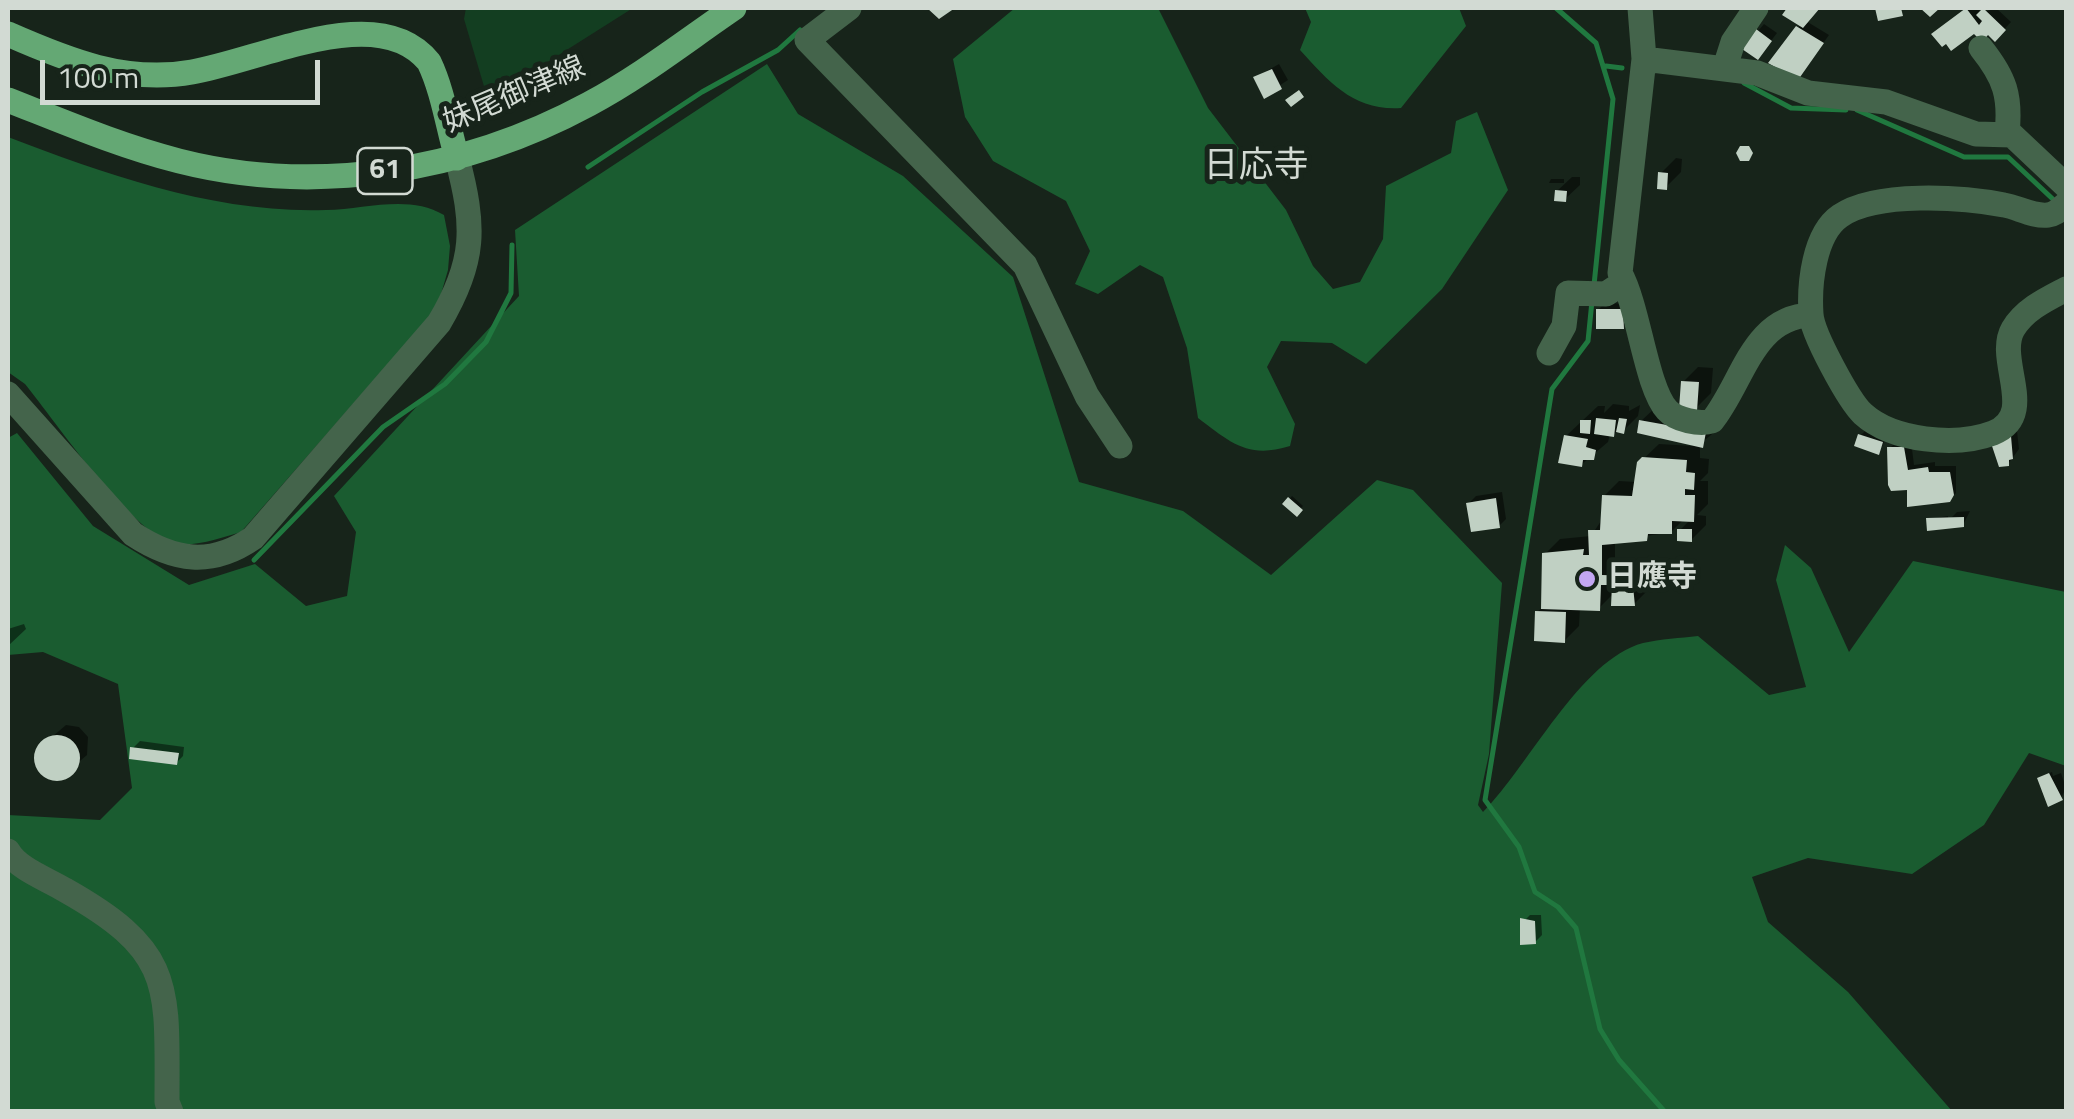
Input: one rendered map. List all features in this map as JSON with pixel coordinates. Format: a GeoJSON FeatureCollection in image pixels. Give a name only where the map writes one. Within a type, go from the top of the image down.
{"type":"FeatureCollection","features":[{"type":"Feature","properties":{"kind":"main road","name":"妹尾御津線"},"geometry":{"type":"LineString","coordinates":[[8,100],[150,153],[234,170],[357,174],[457,158],[590,104],[734,8]]}},
{"type":"Feature","properties":{"kind":"main road"},"geometry":{"type":"LineString","coordinates":[[8,34],[87,66],[124,75],[167,75],[237,60],[326,18],[360,13],[376,17],[409,35],[429,63],[457,158]]}},
{"type":"Feature","properties":{"kind":"street"},"geometry":{"type":"LineString","coordinates":[[850,8],[807,40],[1026,264],[1086,396],[1120,446]]}},
{"type":"Feature","properties":{"kind":"street"},"geometry":{"type":"LineString","coordinates":[[1640,8],[1644,59],[1620,273],[1661,402],[1674,416],[1704,424],[1722,410],[1759,342],[1780,322],[1792,316],[1811,316]]}},
{"type":"Feature","properties":{"kind":"street"},"geometry":{"type":"LineString","coordinates":[[1725,67],[1733,42],[1756,8]]}},
{"type":"Feature","properties":{"kind":"street"},"geometry":{"type":"LineString","coordinates":[[1981,48],[2000,72],[2011,97],[2007,134],[2064,200],[2041,216],[2001,204],[1889,199],[1859,206],[1839,216],[1825,232],[1815,268],[1811,316],[1862,413],[1898,436],[1956,438],[1994,432],[2008,422],[2016,407],[2009,346],[2012,330],[2036,304],[2066,288]]}},
{"type":"Feature","properties":{"kind":"street"},"geometry":{"type":"LineString","coordinates":[[1644,59],[1756,72],[1808,93],[1886,102],[1976,134],[2007,134]]}},
{"type":"Feature","properties":{"kind":"street"},"geometry":{"type":"LineString","coordinates":[[8,394],[133,534],[158,550],[186,559],[209,559],[235,550],[253,538],[439,323],[460,287],[472,227],[457,158]]}},
{"type":"Feature","properties":{"kind":"street"},"geometry":{"type":"LineString","coordinates":[[1549,354],[1564,326],[1568,293],[1593,293],[1624,282]]}},
{"type":"Feature","properties":{"kind":"street"},"geometry":{"type":"LineString","coordinates":[[8,851],[24,867],[85,901],[146,948],[162,983],[167,1102],[171,1112]]}},
{"type":"Feature","properties":{"kind":"green space"},"geometry":{"type":"Polygon","coordinates":[[[466,8],[633,8],[516,82],[486,93],[464,19],[466,8]]]}},
{"type":"Feature","properties":{"kind":"green space"},"geometry":{"type":"Polygon","coordinates":[[[1015,8],[1158,8],[1208,108],[1286,210],[1313,266],[1333,289],[1360,282],[1383,239],[1386,186],[1451,153],[1456,121],[1477,112],[1508,190],[1442,289],[1366,364],[1332,343],[1281,341],[1267,367],[1295,424],[1290,446],[1263,451],[1241,446],[1198,418],[1187,348],[1163,277],[1140,265],[1098,294],[1075,284],[1090,251],[1066,201],[993,161],[965,117],[953,59],[1015,8]]]}},
{"type":"Feature","properties":{"kind":"green space"},"geometry":{"type":"Polygon","coordinates":[[[1305,8],[1459,8],[1466,26],[1401,108],[1384,108],[1344,92],[1300,50],[1311,22],[1305,8]]]}},
{"type":"Feature","properties":{"kind":"green space"},"geometry":{"type":"Polygon","coordinates":[[[767,64],[798,114],[903,176],[1013,277],[1079,482],[1183,511],[1271,575],[1377,480],[1413,490],[1502,583],[1489,754],[1478,805],[1483,812],[1577,692],[1620,653],[1643,643],[1698,636],[1769,695],[1806,687],[1776,580],[1785,545],[1811,568],[1849,652],[1913,561],[2066,592],[2066,766],[2029,753],[1984,825],[1912,874],[1808,858],[1752,877],[1768,922],[1848,992],[1952,1111],[8,1111],[8,815],[100,820],[132,788],[118,684],[43,652],[8,655],[8,438],[17,433],[93,526],[189,585],[255,564],[306,606],[347,596],[356,532],[334,496],[519,296],[515,230],[767,64]]]}},
{"type":"Feature","properties":{"kind":"green space"},"geometry":{"type":"Polygon","coordinates":[[[8,137],[124,178],[245,206],[326,210],[402,204],[431,209],[444,215],[450,246],[437,308],[241,532],[198,543],[173,543],[156,535],[115,498],[25,384],[8,372],[8,137]]]}},
{"type":"Feature","properties":{"kind":"building"},"geometry":{"type":"Polygon","coordinates":[[[927,8],[955,8],[939,19],[927,8]]]}},
{"type":"Feature","properties":{"kind":"building"},"geometry":{"type":"Polygon","coordinates":[[[1787,8],[1820,8],[1803,28],[1782,15],[1787,8]]]}},
{"type":"Feature","properties":{"kind":"building"},"geometry":{"type":"Polygon","coordinates":[[[1875,8],[1901,8],[1903,16],[1878,21],[1875,8]]]}},
{"type":"Feature","properties":{"kind":"building"},"geometry":{"type":"Polygon","coordinates":[[[1920,8],[1940,8],[1930,17],[1920,8]]]}},
{"type":"Feature","properties":{"kind":"building"},"geometry":{"type":"Polygon","coordinates":[[[1966,8],[1979,25],[1982,21],[1976,15],[1983,8],[2006,30],[1995,42],[1988,35],[1982,42],[1974,34],[1951,51],[1946,44],[1942,47],[1931,34],[1966,8]]]}},
{"type":"Feature","properties":{"kind":"building"},"geometry":{"type":"Polygon","coordinates":[[[1796,26],[1824,43],[1798,80],[1768,63],[1796,26]]]}},
{"type":"Feature","properties":{"kind":"building"},"geometry":{"type":"Polygon","coordinates":[[[1756,29],[1772,41],[1758,60],[1742,49],[1756,29]]]}},
{"type":"Feature","properties":{"kind":"building"},"geometry":{"type":"Polygon","coordinates":[[[1272,69],[1282,89],[1264,99],[1253,77],[1272,69]]]}},
{"type":"Feature","properties":{"kind":"building"},"geometry":{"type":"Polygon","coordinates":[[[1299,90],[1304,97],[1291,107],[1285,100],[1299,90]]]}},
{"type":"Feature","properties":{"kind":"building"},"geometry":{"type":"Polygon","coordinates":[[[1740,146],[1749,146],[1753,153],[1749,161],[1740,161],[1736,153],[1740,146]]]}},
{"type":"Feature","properties":{"kind":"building"},"geometry":{"type":"Polygon","coordinates":[[[1658,172],[1668,173],[1667,190],[1657,189],[1658,172]]]}},
{"type":"Feature","properties":{"kind":"building"},"geometry":{"type":"Polygon","coordinates":[[[1555,190],[1567,191],[1566,202],[1554,201],[1555,190]]]}},
{"type":"Feature","properties":{"kind":"building"},"geometry":{"type":"Polygon","coordinates":[[[1596,309],[1623,309],[1624,329],[1596,329],[1596,309]]]}},
{"type":"Feature","properties":{"kind":"building"},"geometry":{"type":"Polygon","coordinates":[[[1681,381],[1699,382],[1697,411],[1679,409],[1681,381]]]}},
{"type":"Feature","properties":{"kind":"building"},"geometry":{"type":"Polygon","coordinates":[[[1596,418],[1616,420],[1614,437],[1594,434],[1596,418]]]}},
{"type":"Feature","properties":{"kind":"building"},"geometry":{"type":"Polygon","coordinates":[[[1619,418],[1627,419],[1624,434],[1616,432],[1619,418]]]}},
{"type":"Feature","properties":{"kind":"building"},"geometry":{"type":"Polygon","coordinates":[[[1580,420],[1591,420],[1590,434],[1580,433],[1580,420]]]}},
{"type":"Feature","properties":{"kind":"building"},"geometry":{"type":"Polygon","coordinates":[[[1639,420],[1706,432],[1703,448],[1637,433],[1639,420]]]}},
{"type":"Feature","properties":{"kind":"building"},"geometry":{"type":"Polygon","coordinates":[[[1858,434],[1883,442],[1879,455],[1854,446],[1858,434]]]}},
{"type":"Feature","properties":{"kind":"building"},"geometry":{"type":"Polygon","coordinates":[[[1564,435],[1588,439],[1586,447],[1596,450],[1594,460],[1583,460],[1582,467],[1558,463],[1564,435]]]}},
{"type":"Feature","properties":{"kind":"building"},"geometry":{"type":"Polygon","coordinates":[[[2011,436],[2013,459],[2009,466],[1999,467],[1991,443],[2011,436]]]}},
{"type":"Feature","properties":{"kind":"building"},"geometry":{"type":"Polygon","coordinates":[[[1887,447],[1904,447],[1908,470],[1928,467],[1929,472],[1950,472],[1954,495],[1950,502],[1907,507],[1907,490],[1891,491],[1888,485],[1887,447]]]}},
{"type":"Feature","properties":{"kind":"building"},"geometry":{"type":"Polygon","coordinates":[[[1642,457],[1687,460],[1686,472],[1695,473],[1694,490],[1685,489],[1685,495],[1695,495],[1694,522],[1672,521],[1672,534],[1648,534],[1647,541],[1602,545],[1602,575],[1632,576],[1635,606],[1611,606],[1612,585],[1601,585],[1600,611],[1541,609],[1542,553],[1584,549],[1583,555],[1589,555],[1588,530],[1600,530],[1602,495],[1632,496],[1637,462],[1642,457]]]}},
{"type":"Feature","properties":{"kind":"building"},"geometry":{"type":"Polygon","coordinates":[[[1288,497],[1303,510],[1297,517],[1282,504],[1288,497]]]}},
{"type":"Feature","properties":{"kind":"building"},"geometry":{"type":"Polygon","coordinates":[[[1496,498],[1500,528],[1471,532],[1466,503],[1496,498]]]}},
{"type":"Feature","properties":{"kind":"building"},"geometry":{"type":"Polygon","coordinates":[[[1964,517],[1964,527],[1927,531],[1926,518],[1964,517]]]}},
{"type":"Feature","properties":{"kind":"building"},"geometry":{"type":"Polygon","coordinates":[[[1677,529],[1692,529],[1692,542],[1677,541],[1677,529]]]}},
{"type":"Feature","properties":{"kind":"building"},"geometry":{"type":"Polygon","coordinates":[[[1535,611],[1566,612],[1565,643],[1534,641],[1535,611]]]}},
{"type":"Feature","properties":{"kind":"building"},"geometry":{"type":"Polygon","coordinates":[[[57,735],[73,742],[80,758],[73,774],[57,781],[41,774],[34,758],[41,742],[57,735]]]}},
{"type":"Feature","properties":{"kind":"building"},"geometry":{"type":"Polygon","coordinates":[[[130,747],[179,753],[177,765],[129,759],[130,747]]]}},
{"type":"Feature","properties":{"kind":"building"},"geometry":{"type":"Polygon","coordinates":[[[2049,773],[2063,800],[2048,807],[2037,778],[2049,773]]]}},
{"type":"Feature","properties":{"kind":"building"},"geometry":{"type":"Polygon","coordinates":[[[1520,918],[1535,921],[1536,944],[1520,945],[1520,918]]]}},
{"type":"Feature","properties":{"kind":"waterway"},"geometry":{"type":"LineString","coordinates":[[1556,8],[1596,43],[1613,99],[1594,285]]}},
{"type":"Feature","properties":{"kind":"waterway"},"geometry":{"type":"LineString","coordinates":[[588,167],[702,92],[778,50],[800,30]]}},
{"type":"Feature","properties":{"kind":"waterway"},"geometry":{"type":"LineString","coordinates":[[1606,66],[1622,68]]}},
{"type":"Feature","properties":{"kind":"waterway"},"geometry":{"type":"LineString","coordinates":[[1744,83],[1791,108],[1846,110]]}},
{"type":"Feature","properties":{"kind":"waterway"},"geometry":{"type":"LineString","coordinates":[[1857,110],[1964,157],[2008,157],[2057,203]]}},
{"type":"Feature","properties":{"kind":"waterway"},"geometry":{"type":"LineString","coordinates":[[254,560],[383,427],[445,384],[486,342],[511,293],[512,245]]}},
{"type":"Feature","properties":{"kind":"waterway"},"geometry":{"type":"LineString","coordinates":[[1592,301],[1588,341],[1552,389],[1485,800],[1519,847],[1535,892],[1558,907],[1576,928],[1600,1029],[1619,1060],[1665,1112]]}},
{"type":"Feature","properties":{"kind":"place","name":"日應寺"},"geometry":{"type":"Point","coordinates":[1587,579]}},
{"type":"Feature","properties":{"kind":"district","name":"日応寺"},"geometry":{"type":"Point","coordinates":[1256,167]}}]}
